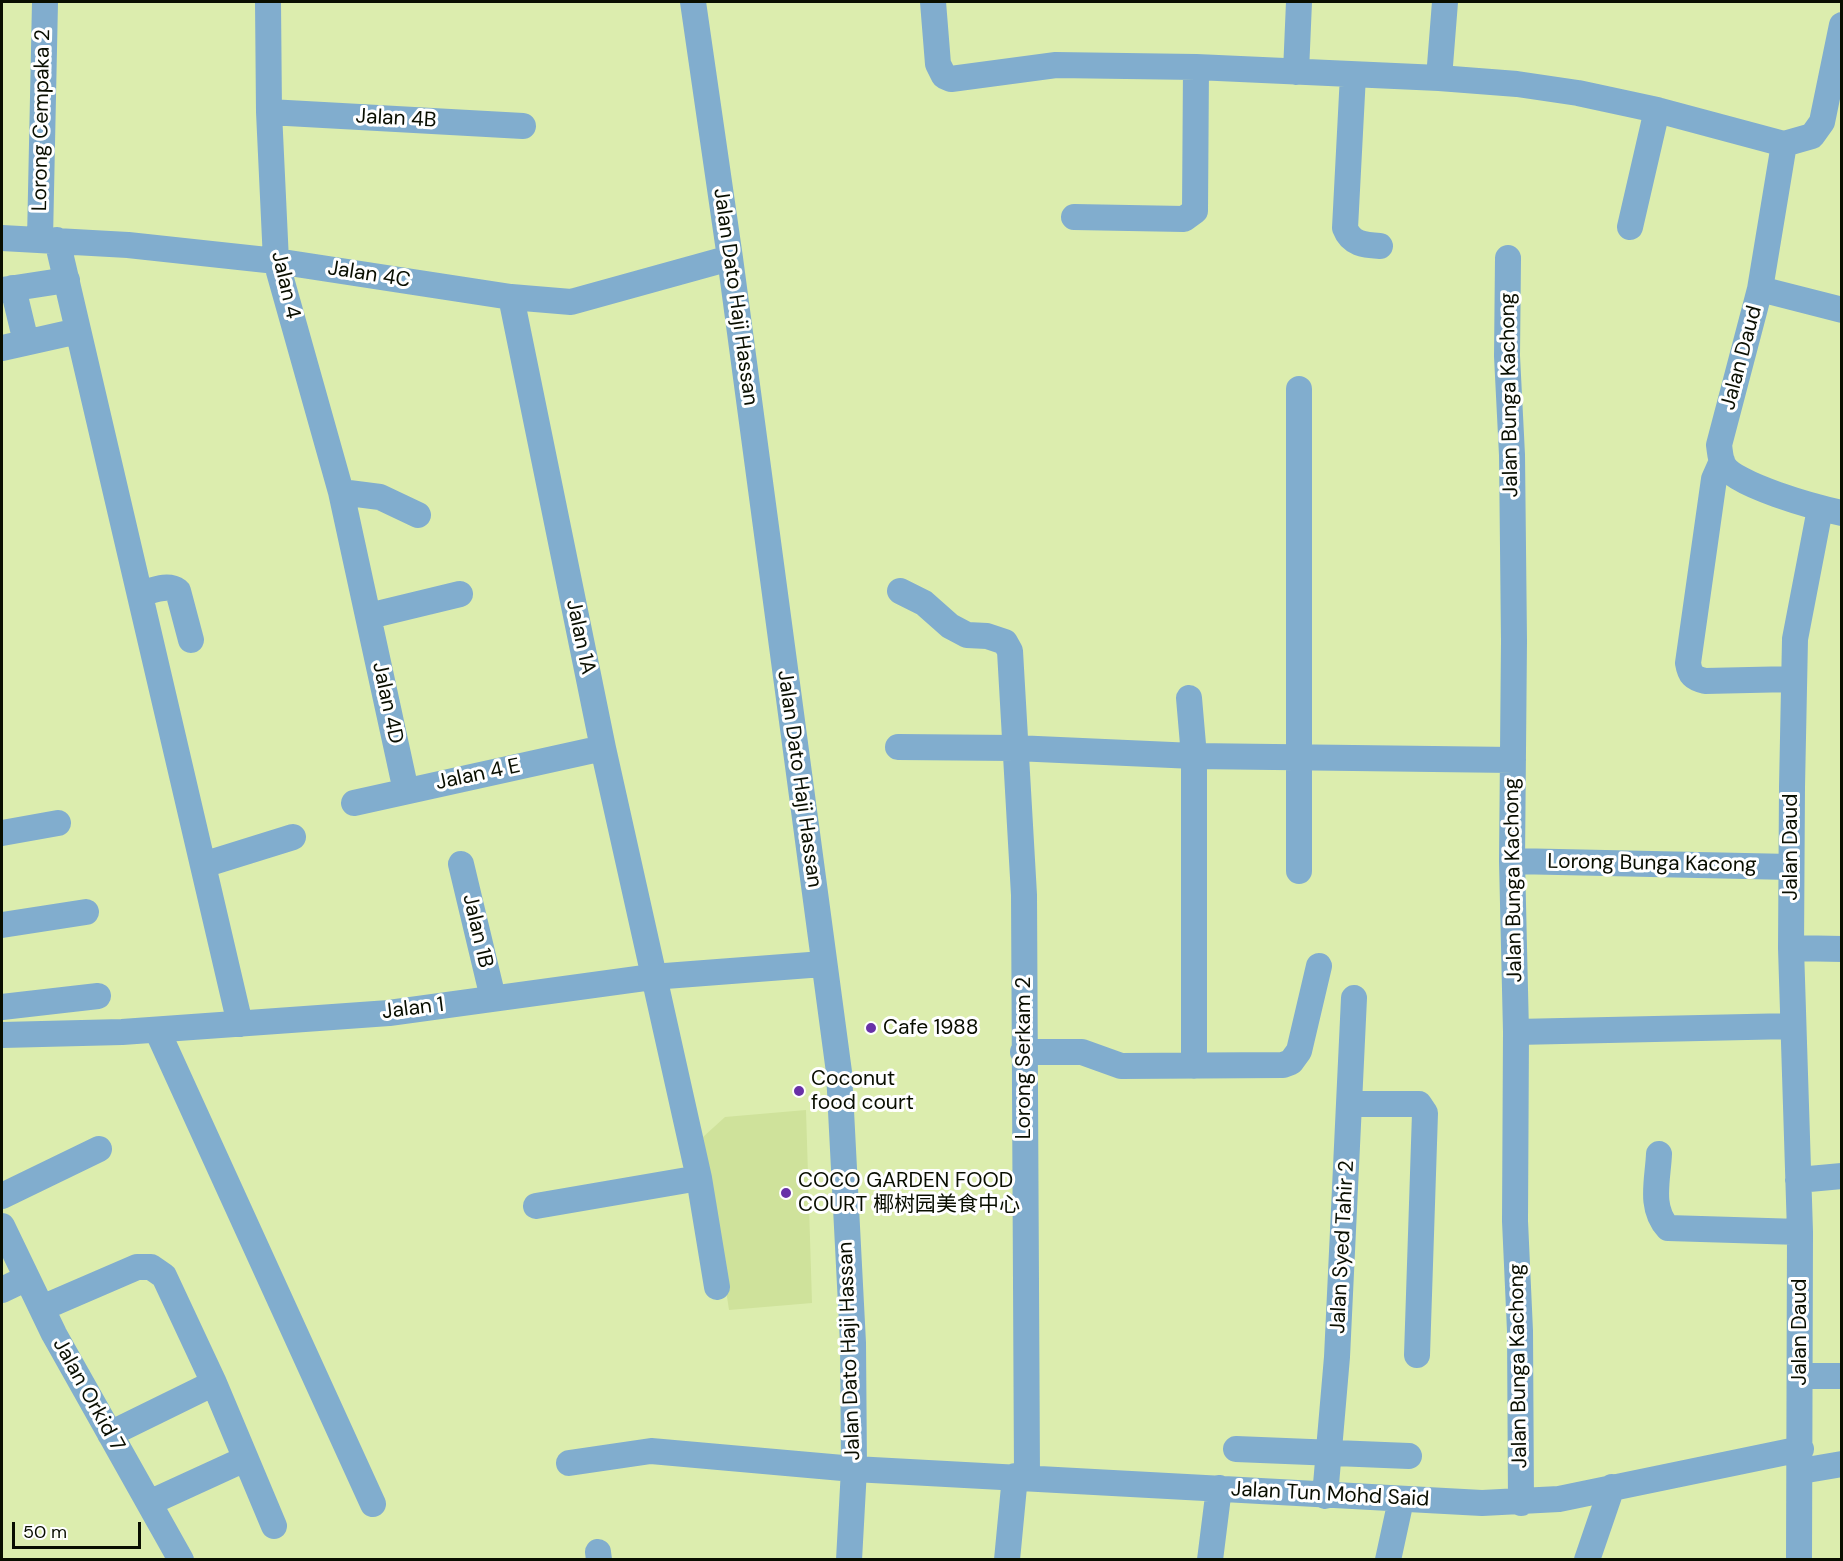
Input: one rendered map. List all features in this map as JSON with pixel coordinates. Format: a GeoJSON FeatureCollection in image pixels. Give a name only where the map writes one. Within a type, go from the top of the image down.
{"type":"FeatureCollection","features":[{"type":"Feature","properties":{"kind":"street","name":"Lorong Cempaka 2"},"geometry":{"type":"LineString","coordinates":[[45,2],[49,240],[67,280],[240,1024]]}},
{"type":"Feature","properties":{"kind":"street","name":"Jalan 4"},"geometry":{"type":"LineString","coordinates":[[268,2],[269,112],[276,261],[341,492],[357,561]]}},
{"type":"Feature","properties":{"kind":"street","name":"Jalan Dato Haji Hassan"},"geometry":{"type":"LineString","coordinates":[[693,2],[730,258],[823,964],[833,1021],[843,1117],[853,1343],[854,1469],[849,1560]]}},
{"type":"Feature","properties":{"kind":"street"},"geometry":{"type":"LineString","coordinates":[[933,2],[938,64],[944,76],[951,79],[1056,65],[1196,67],[1439,78],[1578,93],[1657,110],[1784,144],[1812,136],[1822,122],[1842,25]]}},
{"type":"Feature","properties":{"kind":"street"},"geometry":{"type":"LineString","coordinates":[[1296,72],[1299,2]]}},
{"type":"Feature","properties":{"kind":"street"},"geometry":{"type":"LineString","coordinates":[[1439,78],[1445,2]]}},
{"type":"Feature","properties":{"kind":"street"},"geometry":{"type":"LineString","coordinates":[[1074,217],[1184,219],[1195,211],[1196,67]]}},
{"type":"Feature","properties":{"kind":"street"},"geometry":{"type":"LineString","coordinates":[[1353,75],[1346,228],[1353,240],[1362,245],[1380,246]]}},
{"type":"Feature","properties":{"kind":"street"},"geometry":{"type":"LineString","coordinates":[[1630,227],[1657,110]]}},
{"type":"Feature","properties":{"kind":"street","name":"Jalan 4B"},"geometry":{"type":"LineString","coordinates":[[269,112],[523,126]]}},
{"type":"Feature","properties":{"kind":"street"},"geometry":{"type":"LineString","coordinates":[[1760,289],[1784,144]]}},
{"type":"Feature","properties":{"kind":"street","name":"Jalan 4C"},"geometry":{"type":"LineString","coordinates":[[2,238],[128,245],[276,261],[511,297],[572,302],[730,258]]}},
{"type":"Feature","properties":{"kind":"street","name":"Jalan Bunga Kachong"},"geometry":{"type":"LineString","coordinates":[[1508,258],[1507,356],[1512,455],[1514,641],[1512,861],[1516,1032],[1515,1221],[1520,1331],[1521,1503]]}},
{"type":"Feature","properties":{"kind":"street"},"geometry":{"type":"LineString","coordinates":[[67,280],[7,289],[14,345],[78,331]]}},
{"type":"Feature","properties":{"kind":"street","name":"Jalan Daud"},"geometry":{"type":"LineString","coordinates":[[1799,1560],[1800,1232],[1791,948],[1795,639],[1831,511],[1733,475],[1722,461],[1719,445],[1760,289],[1842,310]]}},
{"type":"Feature","properties":{"kind":"street","name":"Jalan 1A"},"geometry":{"type":"LineString","coordinates":[[511,297],[652,977],[716,1246]]}},
{"type":"Feature","properties":{"kind":"street"},"geometry":{"type":"LineString","coordinates":[[1299,389],[1299,871]]}},
{"type":"Feature","properties":{"kind":"street"},"geometry":{"type":"LineString","coordinates":[[1722,461],[1714,479],[1688,663],[1689,673],[1696,679],[1705,681],[1794,679]]}},
{"type":"Feature","properties":{"kind":"street"},"geometry":{"type":"LineString","coordinates":[[341,492],[380,497],[418,514]]}},
{"type":"Feature","properties":{"kind":"street","name":"Jalan 4D"},"geometry":{"type":"LineString","coordinates":[[357,561],[406,790]]}},
{"type":"Feature","properties":{"kind":"street"},"geometry":{"type":"LineString","coordinates":[[140,594],[173,587],[178,591],[191,640]]}},
{"type":"Feature","properties":{"kind":"street","name":"Lorong Serkam 2"},"geometry":{"type":"LineString","coordinates":[[900,591],[924,603],[950,626],[967,635],[987,636],[1005,642],[1010,651],[1024,896],[1021,1476],[1007,1560]]}},
{"type":"Feature","properties":{"kind":"street"},"geometry":{"type":"LineString","coordinates":[[369,616],[460,594]]}},
{"type":"Feature","properties":{"kind":"street"},"geometry":{"type":"LineString","coordinates":[[1189,698],[1194,756],[1194,1066]]}},
{"type":"Feature","properties":{"kind":"street"},"geometry":{"type":"LineString","coordinates":[[898,747],[1015,748],[1194,756],[1513,760]]}},
{"type":"Feature","properties":{"kind":"street","name":"Jalan 4 E"},"geometry":{"type":"LineString","coordinates":[[354,803],[603,748]]}},
{"type":"Feature","properties":{"kind":"street"},"geometry":{"type":"LineString","coordinates":[[2,833],[58,823]]}},
{"type":"Feature","properties":{"kind":"street"},"geometry":{"type":"LineString","coordinates":[[203,865],[292,837]]}},
{"type":"Feature","properties":{"kind":"street","name":"Lorong Bunga Kacong"},"geometry":{"type":"LineString","coordinates":[[1512,861],[1791,867]]}},
{"type":"Feature","properties":{"kind":"street","name":"Jalan 1B"},"geometry":{"type":"LineString","coordinates":[[461,864],[493,998]]}},
{"type":"Feature","properties":{"kind":"street"},"geometry":{"type":"LineString","coordinates":[[2,926],[86,912]]}},
{"type":"Feature","properties":{"kind":"street"},"geometry":{"type":"LineString","coordinates":[[1791,948],[1842,949]]}},
{"type":"Feature","properties":{"kind":"street","name":"Jalan 1"},"geometry":{"type":"LineString","coordinates":[[2,1035],[157,1030],[389,1013],[652,977],[823,964]]}},
{"type":"Feature","properties":{"kind":"street"},"geometry":{"type":"LineString","coordinates":[[1023,1052],[1082,1052],[1121,1066],[1283,1065],[1291,1062],[1299,1051],[1319,966]]}},
{"type":"Feature","properties":{"kind":"street"},"geometry":{"type":"LineString","coordinates":[[2,1008],[98,996]]}},
{"type":"Feature","properties":{"kind":"street","name":"Jalan Syed Tahir 2"},"geometry":{"type":"LineString","coordinates":[[1325,1496],[1330,1453],[1351,1104],[1354,998]]}},
{"type":"Feature","properties":{"kind":"street"},"geometry":{"type":"LineString","coordinates":[[1516,1032],[1793,1026]]}},
{"type":"Feature","properties":{"kind":"street"},"geometry":{"type":"LineString","coordinates":[[157,1030],[373,1504]]}},
{"type":"Feature","properties":{"kind":"street"},"geometry":{"type":"LineString","coordinates":[[1351,1104],[1419,1104],[1425,1113],[1418,1355]]}},
{"type":"Feature","properties":{"kind":"street"},"geometry":{"type":"LineString","coordinates":[[706,1140],[723,1295]]}},
{"type":"Feature","properties":{"kind":"street"},"geometry":{"type":"LineString","coordinates":[[2,1196],[99,1149]]}},
{"type":"Feature","properties":{"kind":"street"},"geometry":{"type":"LineString","coordinates":[[1659,1154],[1656,1204],[1661,1220],[1668,1228],[1800,1232]]}},
{"type":"Feature","properties":{"kind":"street"},"geometry":{"type":"LineString","coordinates":[[1798,1180],[1842,1176]]}},
{"type":"Feature","properties":{"kind":"street"},"geometry":{"type":"LineString","coordinates":[[536,1206],[699,1178]]}},
{"type":"Feature","properties":{"kind":"street","name":"Jalan Orkid 7"},"geometry":{"type":"LineString","coordinates":[[2,1226],[42,1308],[181,1560]]}},
{"type":"Feature","properties":{"kind":"street"},"geometry":{"type":"LineString","coordinates":[[42,1308],[137,1267],[151,1267],[164,1276],[214,1383],[274,1526]]}},
{"type":"Feature","properties":{"kind":"street"},"geometry":{"type":"LineString","coordinates":[[2,1290],[27,1278]]}},
{"type":"Feature","properties":{"kind":"street"},"geometry":{"type":"LineString","coordinates":[[1801,1376],[1842,1376]]}},
{"type":"Feature","properties":{"kind":"street"},"geometry":{"type":"LineString","coordinates":[[110,1434],[214,1383]]}},
{"type":"Feature","properties":{"kind":"street"},"geometry":{"type":"LineString","coordinates":[[1236,1449],[1409,1456]]}},
{"type":"Feature","properties":{"kind":"street","name":"Jalan Tun Mohd Said"},"geometry":{"type":"LineString","coordinates":[[569,1463],[651,1451],[854,1469],[1021,1476],[1401,1500],[1521,1503],[1559,1499],[1612,1488],[1801,1460],[1842,1464]]}},
{"type":"Feature","properties":{"kind":"street"},"geometry":{"type":"LineString","coordinates":[[149,1503],[245,1459]]}},
{"type":"Feature","properties":{"kind":"street"},"geometry":{"type":"LineString","coordinates":[[1210,1560],[1219,1488]]}},
{"type":"Feature","properties":{"kind":"street"},"geometry":{"type":"LineString","coordinates":[[1587,1560],[1612,1488]]}},
{"type":"Feature","properties":{"kind":"street"},"geometry":{"type":"LineString","coordinates":[[1388,1560],[1401,1500]]}},
{"type":"Feature","properties":{"kind":"shaded area"},"geometry":{"type":"Polygon","coordinates":[[[806,1110],[812,1303],[729,1310],[703,1137],[725,1117],[806,1110]]]}},
{"type":"Feature","properties":{"kind":"place","name":"Cafe 1988"},"geometry":{"type":"Point","coordinates":[871,1028]}},
{"type":"Feature","properties":{"kind":"place","name":"Coconut food court"},"geometry":{"type":"Point","coordinates":[799,1091]}},
{"type":"Feature","properties":{"kind":"place","name":"COCO GARDEN FOOD COURT 椰树园美食中心"},"geometry":{"type":"Point","coordinates":[786,1193]}}]}
